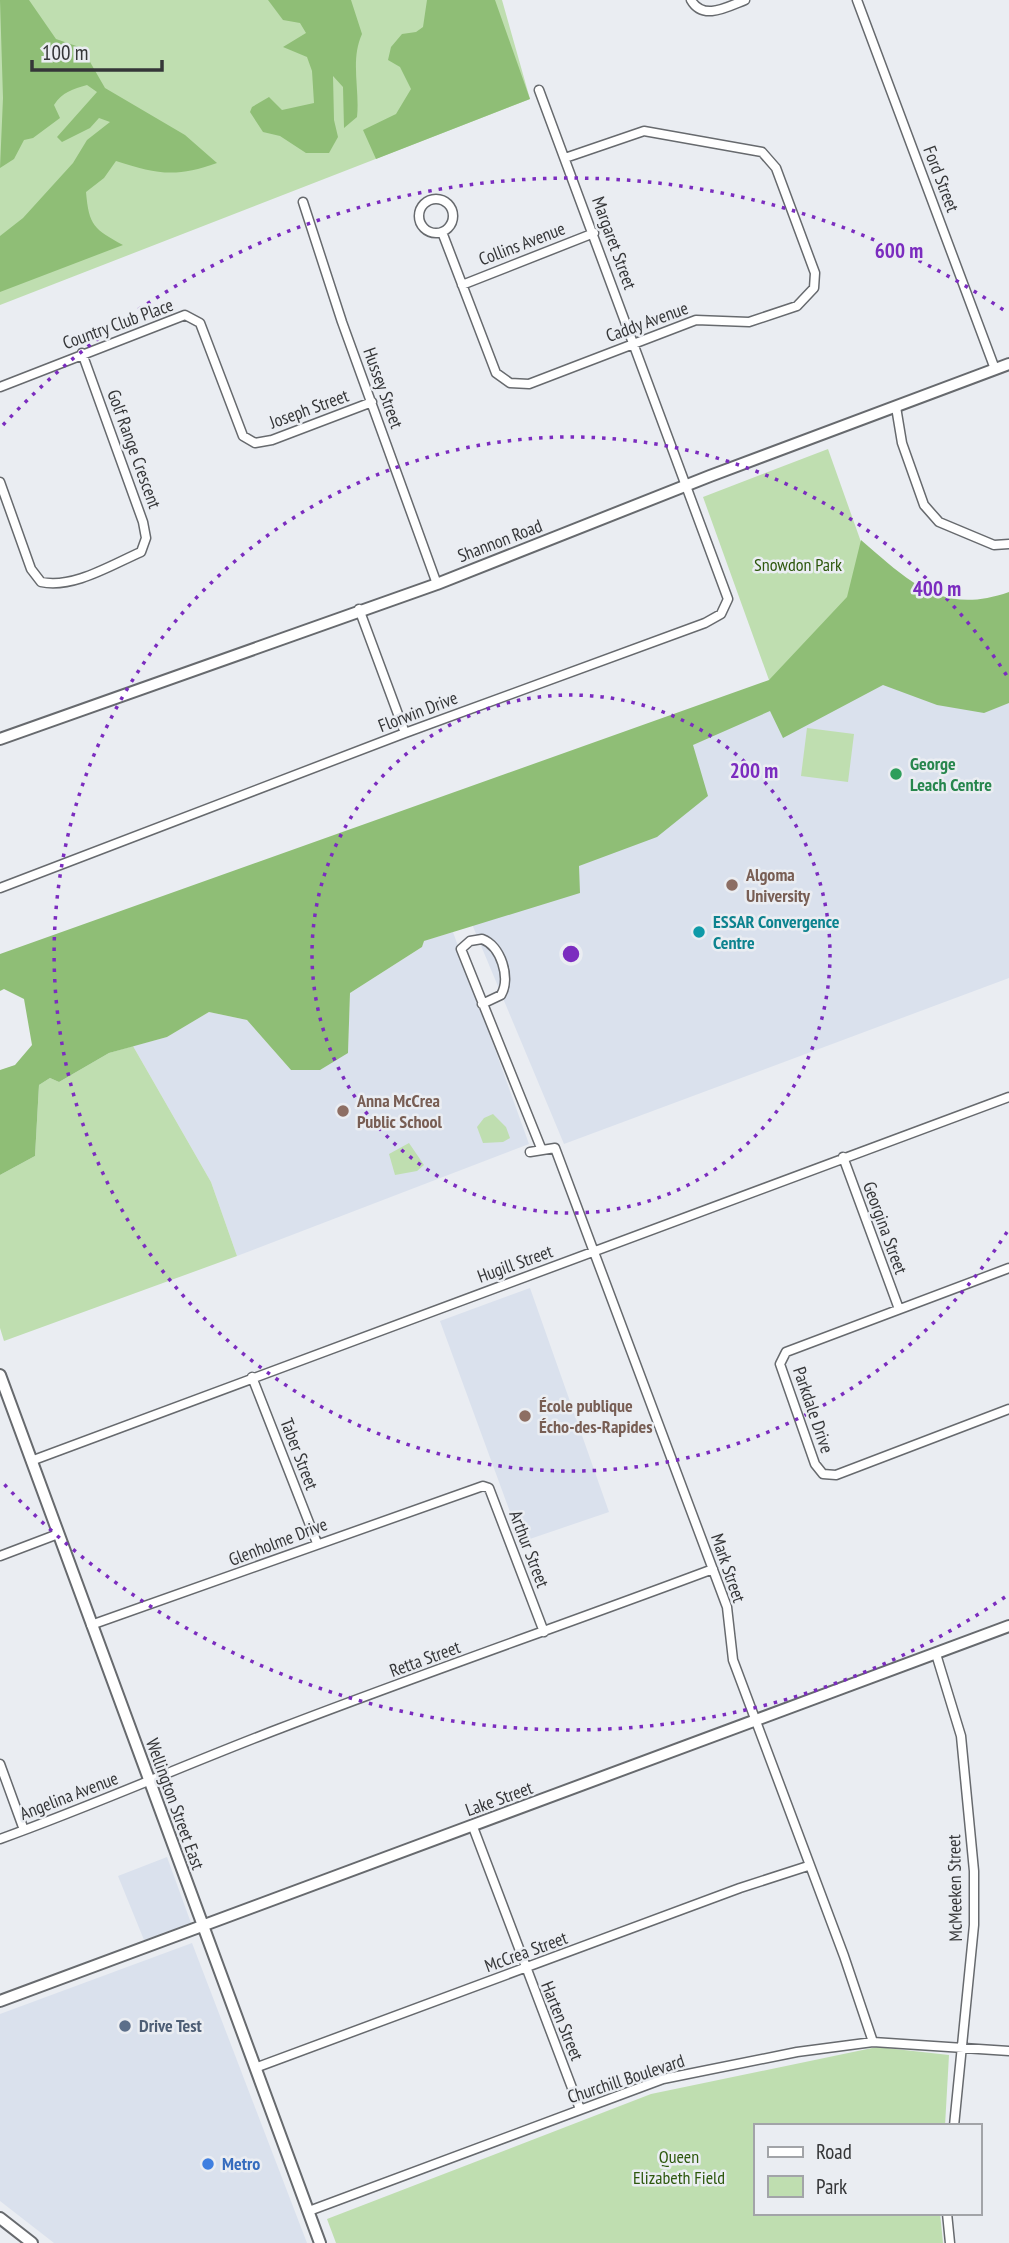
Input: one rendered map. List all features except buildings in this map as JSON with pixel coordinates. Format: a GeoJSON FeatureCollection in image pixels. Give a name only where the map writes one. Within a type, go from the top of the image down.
{"type":"FeatureCollection","features":[{"type":"Feature","properties":{"kind":"street"},"geometry":{"type":"LineString","coordinates":[[691,0],[695,8],[706,12],[719,11],[745,0]]}},
{"type":"Feature","properties":{"kind":"street","name":"Ford Street"},"geometry":{"type":"LineString","coordinates":[[857,0],[995,369]]}},
{"type":"Feature","properties":{"kind":"street","name":"Margaret Street"},"geometry":{"type":"LineString","coordinates":[[539,90],[594,233],[684,488]]}},
{"type":"Feature","properties":{"kind":"street","name":"Caddy Avenue"},"geometry":{"type":"LineString","coordinates":[[442,232],[496,373],[510,383],[529,384],[696,320],[749,322],[797,306],[814,288],[812,265],[776,168],[762,152],[644,131],[565,158]]}},
{"type":"Feature","properties":{"kind":"street","name":"Caddy Avenue"},"geometry":{"type":"LineString","coordinates":[[440,199],[452,209],[453,220],[442,232],[425,229],[419,219],[421,208],[429,200],[440,199]]}},
{"type":"Feature","properties":{"kind":"street","name":"Hussey Street"},"geometry":{"type":"LineString","coordinates":[[303,202],[437,584]]}},
{"type":"Feature","properties":{"kind":"street","name":"Collins Avenue"},"geometry":{"type":"LineString","coordinates":[[462,285],[594,233]]}},
{"type":"Feature","properties":{"kind":"street","name":"Country Club Place"},"geometry":{"type":"LineString","coordinates":[[0,387],[185,315],[200,323],[243,436],[255,443]]}},
{"type":"Feature","properties":{"kind":"street","name":"Golf Range Crescent"},"geometry":{"type":"LineString","coordinates":[[0,482],[31,569],[41,582],[54,585],[86,576],[141,552],[146,538],[143,522],[82,353]]}},
{"type":"Feature","properties":{"kind":"street","name":"Shannon Road"},"geometry":{"type":"LineString","coordinates":[[0,738],[359,609],[437,584],[1009,364]]}},
{"type":"Feature","properties":{"kind":"street","name":"Joseph Street"},"geometry":{"type":"LineString","coordinates":[[255,443],[272,440],[372,402]]}},
{"type":"Feature","properties":{"kind":"street"},"geometry":{"type":"LineString","coordinates":[[896,407],[902,443],[924,505],[939,522],[994,545],[1009,544]]}},
{"type":"Feature","properties":{"kind":"street","name":"Florwin Drive"},"geometry":{"type":"LineString","coordinates":[[0,888],[405,733],[705,623],[721,614],[727,599],[684,488]]}},
{"type":"Feature","properties":{"kind":"street"},"geometry":{"type":"LineString","coordinates":[[359,609],[405,733]]}},
{"type":"Feature","properties":{"kind":"street"},"geometry":{"type":"LineString","coordinates":[[482,1004],[501,995],[506,983],[496,948],[482,939],[470,941],[461,949],[482,1004],[541,1148],[530,1153]]}},
{"type":"Feature","properties":{"kind":"street","name":"Hugill Street"},"geometry":{"type":"LineString","coordinates":[[31,1461],[1009,1097]]}},
{"type":"Feature","properties":{"kind":"street","name":"Mark Street"},"geometry":{"type":"LineString","coordinates":[[541,1148],[555,1148],[727,1606],[729,1647],[754,1722],[844,1956],[873,2042]]}},
{"type":"Feature","properties":{"kind":"street","name":"Georgina Street"},"geometry":{"type":"LineString","coordinates":[[842,1157],[899,1309]]}},
{"type":"Feature","properties":{"kind":"street","name":"Parkdale Drive"},"geometry":{"type":"LineString","coordinates":[[1009,1268],[786,1352],[780,1364],[815,1464],[823,1474],[836,1475],[1009,1409]]}},
{"type":"Feature","properties":{"kind":"street","name":"Wellington Street East"},"geometry":{"type":"LineString","coordinates":[[0,1376],[320,2243]]}},
{"type":"Feature","properties":{"kind":"street","name":"Taber Street"},"geometry":{"type":"LineString","coordinates":[[252,1377],[317,1543]]}},
{"type":"Feature","properties":{"kind":"street","name":"Glenholme Drive"},"geometry":{"type":"LineString","coordinates":[[91,1625],[253,1570],[317,1543],[476,1486]]}},
{"type":"Feature","properties":{"kind":"street","name":"Arthur Street"},"geometry":{"type":"LineString","coordinates":[[476,1486],[489,1488],[544,1632]]}},
{"type":"Feature","properties":{"kind":"street"},"geometry":{"type":"LineString","coordinates":[[0,1556],[58,1534]]}},
{"type":"Feature","properties":{"kind":"street","name":"Retta Street"},"geometry":{"type":"LineString","coordinates":[[148,1781],[282,1728],[713,1569]]}},
{"type":"Feature","properties":{"kind":"street","name":"Lake Street"},"geometry":{"type":"LineString","coordinates":[[0,2001],[1009,1626]]}},
{"type":"Feature","properties":{"kind":"street","name":"McMeeken Street"},"geometry":{"type":"LineString","coordinates":[[936,1654],[961,1736],[974,1871],[974,1925],[954,2124]]}},
{"type":"Feature","properties":{"kind":"street"},"geometry":{"type":"LineString","coordinates":[[0,1764],[24,1830]]}},
{"type":"Feature","properties":{"kind":"street","name":"Angelina Avenue"},"geometry":{"type":"LineString","coordinates":[[0,1839],[123,1794],[148,1781]]}},
{"type":"Feature","properties":{"kind":"street","name":"Harten Street"},"geometry":{"type":"LineString","coordinates":[[473,1827],[580,2109]]}},
{"type":"Feature","properties":{"kind":"street","name":"McCrea Street"},"geometry":{"type":"LineString","coordinates":[[255,2068],[740,1888],[808,1866]]}},
{"type":"Feature","properties":{"kind":"street","name":"Churchill Boulevard"},"geometry":{"type":"LineString","coordinates":[[309,2211],[663,2079],[797,2052],[873,2042],[1009,2051]]}},
{"type":"Feature","properties":{"kind":"street"},"geometry":{"type":"LineString","coordinates":[[947,2215],[950,2243]]}},
{"type":"Feature","properties":{"kind":"street"},"geometry":{"type":"LineString","coordinates":[[0,2218],[32,2243]]}},
{"type":"Feature","properties":{"kind":"shaded area","name":"Algoma University"},"geometry":{"type":"Polygon","coordinates":[[[1009,605],[1009,978],[564,1144],[428,819],[1009,605]]]}},
{"type":"Feature","properties":{"kind":"shaded area","name":"Anna McCrea Public School"},"geometry":{"type":"Polygon","coordinates":[[[453,932],[529,1144],[237,1256],[211,1182],[133,1046],[167,1037],[209,1012],[247,1020],[291,1070],[348,1053],[350,993],[422,947],[423,941],[453,932]]]}},
{"type":"Feature","properties":{"kind":"shaded area","name":"École publique Écho-des-Rapides"},"geometry":{"type":"Polygon","coordinates":[[[530,1288],[609,1512],[521,1542],[440,1321],[530,1288]]]}},
{"type":"Feature","properties":{"kind":"shaded area"},"geometry":{"type":"Polygon","coordinates":[[[167,1857],[191,1923],[144,1940],[118,1876],[167,1857]]]}},
{"type":"Feature","properties":{"kind":"shaded area"},"geometry":{"type":"Polygon","coordinates":[[[192,1943],[307,2243],[54,2243],[0,2201],[0,2014],[192,1943]]]}},
{"type":"Feature","properties":{"kind":"green space"},"geometry":{"type":"Polygon","coordinates":[[[0,0],[502,0],[530,99],[0,305],[0,0]]]}},
{"type":"Feature","properties":{"kind":"green space"},"geometry":{"type":"Polygon","coordinates":[[[0,0],[29,0],[56,39],[82,48],[105,88],[185,135],[217,163],[190,171],[166,172],[116,161],[104,178],[86,192],[89,212],[95,225],[105,235],[123,245],[0,292],[0,236],[23,218],[73,163],[87,140],[110,122],[99,118],[90,128],[62,142],[57,137],[97,92],[87,85],[73,90],[64,94],[54,105],[60,118],[33,138],[24,140],[14,159],[0,168],[3,98],[0,0]]]}},
{"type":"Feature","properties":{"kind":"green space"},"geometry":{"type":"Polygon","coordinates":[[[268,0],[351,0],[362,34],[356,64],[357,117],[344,128],[343,87],[333,76],[334,120],[338,137],[329,153],[306,153],[280,136],[263,132],[250,112],[252,107],[269,97],[282,110],[314,103],[312,71],[307,57],[283,47],[306,33],[300,23],[283,20],[268,0]]]}},
{"type":"Feature","properties":{"kind":"green space"},"geometry":{"type":"Polygon","coordinates":[[[427,0],[495,0],[530,99],[376,159],[363,130],[396,114],[411,89],[400,67],[388,60],[391,47],[402,34],[416,32],[423,27],[427,0]]]}},
{"type":"Feature","properties":{"kind":"green space","name":"Snowdon Park"},"geometry":{"type":"Polygon","coordinates":[[[828,449],[893,632],[769,680],[703,497],[828,449]]]}},
{"type":"Feature","properties":{"kind":"green space"},"geometry":{"type":"Polygon","coordinates":[[[861,540],[911,581],[945,597],[964,600],[1009,592],[1009,703],[984,713],[937,705],[883,685],[783,738],[770,711],[693,745],[708,796],[657,837],[579,866],[580,893],[424,941],[422,947],[350,993],[348,1053],[320,1070],[291,1070],[247,1020],[209,1012],[167,1037],[109,1053],[59,1082],[50,1078],[39,1085],[35,1156],[0,1175],[0,1070],[15,1065],[32,1045],[24,999],[4,989],[0,991],[0,954],[769,680],[847,597],[861,540]]]}},
{"type":"Feature","properties":{"kind":"green space"},"geometry":{"type":"Polygon","coordinates":[[[807,728],[854,734],[848,782],[801,776],[807,728]]]}},
{"type":"Feature","properties":{"kind":"green space"},"geometry":{"type":"Polygon","coordinates":[[[133,1046],[211,1182],[237,1256],[4,1341],[0,1328],[0,1175],[35,1156],[39,1085],[50,1078],[59,1082],[109,1053],[133,1046]]]}},
{"type":"Feature","properties":{"kind":"green space"},"geometry":{"type":"Polygon","coordinates":[[[493,1114],[506,1127],[510,1138],[503,1142],[483,1143],[477,1127],[484,1118],[493,1114]]]}},
{"type":"Feature","properties":{"kind":"green space"},"geometry":{"type":"Polygon","coordinates":[[[409,1143],[424,1165],[417,1171],[395,1175],[389,1154],[409,1143]]]}},
{"type":"Feature","properties":{"kind":"green space","name":"Queen Elizabeth Field"},"geometry":{"type":"Polygon","coordinates":[[[877,2047],[949,2055],[945,2124],[754,2124],[754,2215],[940,2215],[943,2243],[336,2243],[327,2219],[651,2094],[877,2047]]]}},
{"type":"Feature","properties":{"kind":"place","name":"George Leach Centre"},"geometry":{"type":"Point","coordinates":[896,774]}},
{"type":"Feature","properties":{"kind":"place","name":"Algoma University"},"geometry":{"type":"Point","coordinates":[732,885]}},
{"type":"Feature","properties":{"kind":"place","name":"ESSAR Convergence Centre"},"geometry":{"type":"Point","coordinates":[699,932]}},
{"type":"Feature","properties":{"kind":"place","name":"Anna McCrea Public School"},"geometry":{"type":"Point","coordinates":[343,1111]}},
{"type":"Feature","properties":{"kind":"place","name":"École publique Écho-des-Rapides"},"geometry":{"type":"Point","coordinates":[525,1416]}},
{"type":"Feature","properties":{"kind":"place","name":"Drive Test"},"geometry":{"type":"Point","coordinates":[125,2026]}},
{"type":"Feature","properties":{"kind":"place","name":"Metro"},"geometry":{"type":"Point","coordinates":[208,2164]}}]}
